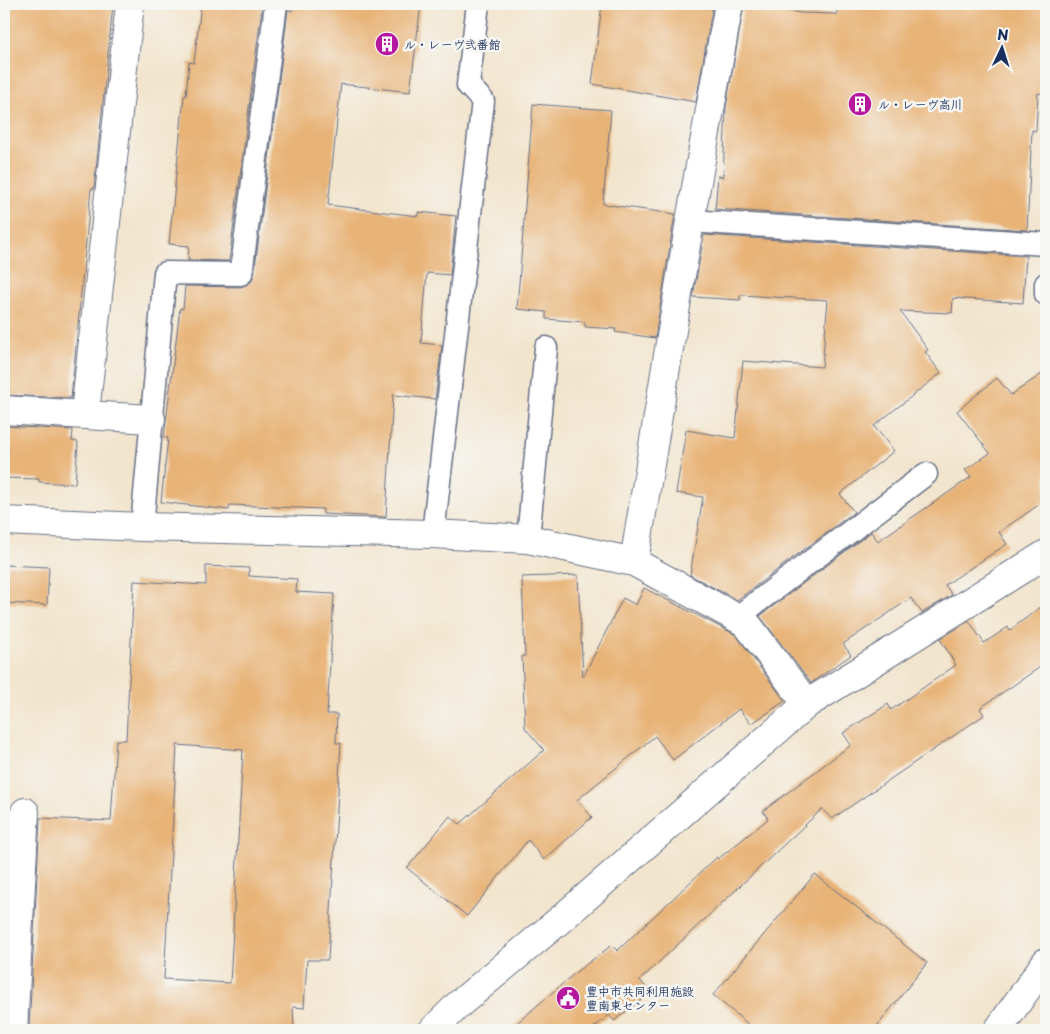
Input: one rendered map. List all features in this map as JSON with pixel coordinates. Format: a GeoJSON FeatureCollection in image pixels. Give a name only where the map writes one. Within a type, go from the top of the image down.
{"type":"FeatureCollection","features":[{"type":"Feature","properties":{"kind":"street"},"geometry":{"type":"LineString","coordinates":[[86,414],[130,4]]}},
{"type":"Feature","properties":{"kind":"street"},"geometry":{"type":"LineString","coordinates":[[634,562],[690,222],[729,4]]}},
{"type":"Feature","properties":{"kind":"street"},"geometry":{"type":"LineString","coordinates":[[4,410],[151,419]]}},
{"type":"Feature","properties":{"kind":"street"},"geometry":{"type":"LineString","coordinates":[[4,520],[142,527],[434,534],[528,539],[634,562],[746,623],[807,704]]}},
{"type":"Feature","properties":{"kind":"street"},"geometry":{"type":"LineString","coordinates":[[433,1030],[458,1005],[561,919],[807,704],[1046,554]]}},
{"type":"Feature","properties":{"kind":"street"},"geometry":{"type":"LineString","coordinates":[[13,1030],[11,955],[25,812]]}},
{"type":"Feature","properties":{"kind":"street"},"geometry":{"type":"LineString","coordinates":[[998,1030],[1046,962]]}},
{"type":"Feature","properties":{"kind":"lane"},"geometry":{"type":"LineString","coordinates":[[142,527],[165,273],[241,274],[276,4]]}},
{"type":"Feature","properties":{"kind":"lane"},"geometry":{"type":"LineString","coordinates":[[434,534],[483,102],[468,85],[478,4]]}},
{"type":"Feature","properties":{"kind":"lane"},"geometry":{"type":"LineString","coordinates":[[690,222],[1046,244]]}},
{"type":"Feature","properties":{"kind":"lane"},"geometry":{"type":"LineString","coordinates":[[528,539],[546,348]]}},
{"type":"Feature","properties":{"kind":"lane"},"geometry":{"type":"LineString","coordinates":[[736,618],[926,474]]}},
{"type":"Feature","properties":{"kind":"building"},"geometry":{"type":"Polygon","coordinates":[[[6,4],[113,5],[94,189],[91,189],[71,398],[4,395],[4,28],[6,4]]]}},
{"type":"Feature","properties":{"kind":"building"},"geometry":{"type":"Polygon","coordinates":[[[201,4],[232,4],[262,7],[229,261],[188,260],[189,246],[169,244],[184,96],[186,96],[189,62],[194,63],[201,4]]]}},
{"type":"Feature","properties":{"kind":"building"},"geometry":{"type":"Polygon","coordinates":[[[293,4],[421,4],[410,92],[341,84],[328,205],[418,216],[418,212],[456,216],[450,275],[427,273],[421,343],[442,345],[435,399],[393,395],[386,517],[323,514],[323,509],[230,505],[229,510],[161,502],[168,438],[164,437],[180,308],[183,309],[185,286],[241,287],[251,282],[254,276],[288,10],[292,11],[293,4]]]}},
{"type":"Feature","properties":{"kind":"building"},"geometry":{"type":"Polygon","coordinates":[[[602,4],[713,4],[696,102],[592,84],[602,4]]]}},
{"type":"Feature","properties":{"kind":"building"},"geometry":{"type":"Polygon","coordinates":[[[744,4],[801,13],[837,14],[837,4],[1046,4],[1043,94],[1038,93],[1036,131],[1032,130],[1027,230],[715,209],[718,176],[723,177],[726,107],[744,4]]]}},
{"type":"Feature","properties":{"kind":"building"},"geometry":{"type":"Polygon","coordinates":[[[533,104],[611,110],[603,204],[675,214],[655,338],[615,332],[616,329],[585,327],[585,322],[546,319],[546,312],[517,309],[533,104]]]}},
{"type":"Feature","properties":{"kind":"building"},"geometry":{"type":"Polygon","coordinates":[[[704,235],[1026,256],[1023,303],[953,298],[952,313],[900,311],[928,350],[925,352],[941,373],[874,426],[894,451],[840,494],[854,512],[737,600],[690,575],[703,497],[676,493],[686,430],[735,438],[743,361],[822,367],[828,300],[740,295],[740,300],[693,297],[704,235]]]}},
{"type":"Feature","properties":{"kind":"building"},"geometry":{"type":"Polygon","coordinates":[[[1046,371],[1046,500],[999,532],[1007,544],[945,585],[952,595],[922,613],[911,598],[843,644],[851,655],[811,683],[760,616],[871,532],[878,541],[971,477],[965,470],[990,453],[957,411],[997,378],[1011,395],[1046,371]]]}},
{"type":"Feature","properties":{"kind":"building"},"geometry":{"type":"Polygon","coordinates":[[[4,426],[73,430],[72,441],[78,442],[75,484],[39,482],[39,479],[4,478],[4,426]]]}},
{"type":"Feature","properties":{"kind":"building"},"geometry":{"type":"Polygon","coordinates":[[[4,565],[49,567],[47,605],[4,603],[4,565]]]}},
{"type":"Feature","properties":{"kind":"building"},"geometry":{"type":"Polygon","coordinates":[[[206,566],[249,568],[249,576],[297,579],[296,592],[334,594],[327,714],[337,714],[336,743],[341,743],[328,960],[307,960],[304,1008],[293,1007],[294,1030],[29,1030],[40,818],[111,821],[116,740],[126,740],[134,581],[206,585],[206,566]],[[177,745],[164,979],[230,983],[243,750],[177,745]]]}},
{"type":"Feature","properties":{"kind":"building"},"geometry":{"type":"Polygon","coordinates":[[[578,575],[583,677],[623,598],[636,605],[644,588],[736,635],[785,701],[751,724],[739,709],[673,760],[655,736],[577,800],[592,817],[544,860],[528,840],[467,916],[407,868],[450,816],[460,824],[544,750],[525,728],[522,656],[525,656],[522,577],[578,575]]]}},
{"type":"Feature","properties":{"kind":"building"},"geometry":{"type":"Polygon","coordinates":[[[1046,603],[1046,663],[980,708],[984,715],[832,819],[822,809],[640,980],[650,993],[614,1021],[609,1015],[591,1030],[509,1030],[576,972],[612,945],[617,951],[717,857],[718,859],[768,819],[763,811],[851,745],[843,733],[888,704],[891,710],[956,665],[940,639],[969,621],[984,643],[1008,627],[1010,630],[1046,603]]]}},
{"type":"Feature","properties":{"kind":"building"},"geometry":{"type":"Polygon","coordinates":[[[4,816],[9,816],[4,914],[4,816]]]}},
{"type":"Feature","properties":{"kind":"building"},"geometry":{"type":"Polygon","coordinates":[[[815,874],[927,963],[874,1030],[755,1030],[713,995],[815,874]]]}},
{"type":"Feature","properties":{"kind":"place","name":"ル・レーヴ弐番館"},"geometry":{"type":"Point","coordinates":[387,44]}},
{"type":"Feature","properties":{"kind":"place","name":"ル・レーヴ高川"},"geometry":{"type":"Point","coordinates":[860,104]}},
{"type":"Feature","properties":{"kind":"place","name":"豊中市共同利用施設 豊南東センター"},"geometry":{"type":"Point","coordinates":[568,998]}}]}
